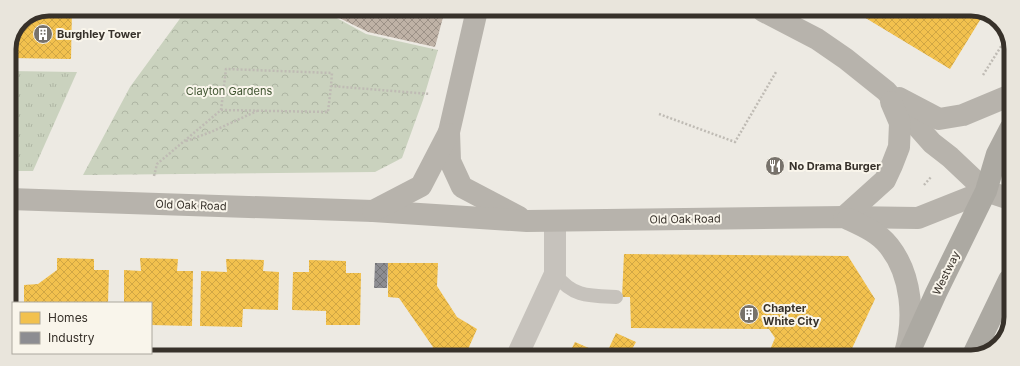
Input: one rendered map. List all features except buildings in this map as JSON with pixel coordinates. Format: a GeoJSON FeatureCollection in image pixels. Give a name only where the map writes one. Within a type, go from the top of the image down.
{"type":"FeatureCollection","features":[{"type":"Feature","properties":{"kind":"highway","name":"Westway"},"geometry":{"type":"LineString","coordinates":[[910,350],[936,293],[986,191],[997,154],[1004,141]]}},
{"type":"Feature","properties":{"kind":"highway"},"geometry":{"type":"LineString","coordinates":[[975,349],[1004,290]]}},
{"type":"Feature","properties":{"kind":"street"},"geometry":{"type":"LineString","coordinates":[[449,132],[476,16]]}},
{"type":"Feature","properties":{"kind":"street"},"geometry":{"type":"LineString","coordinates":[[773,16],[817,38],[886,91],[939,119],[963,115],[1004,98]]}},
{"type":"Feature","properties":{"kind":"street"},"geometry":{"type":"LineString","coordinates":[[886,91],[932,143],[950,157],[986,191],[1004,197]]}},
{"type":"Feature","properties":{"kind":"street"},"geometry":{"type":"LineString","coordinates":[[844,217],[885,180],[899,147],[900,123],[886,91]]}},
{"type":"Feature","properties":{"kind":"street","name":"Old Oak Road"},"geometry":{"type":"LineString","coordinates":[[373,211],[422,186],[449,132]]}},
{"type":"Feature","properties":{"kind":"street","name":"Old Oak Road"},"geometry":{"type":"LineString","coordinates":[[449,132],[450,161],[462,187],[527,221]]}},
{"type":"Feature","properties":{"kind":"street","name":"Old Oak Road"},"geometry":{"type":"LineString","coordinates":[[16,199],[373,211],[527,221],[844,217],[918,218],[986,191]]}},
{"type":"Feature","properties":{"kind":"street","name":"Old Oak Road"},"geometry":{"type":"LineString","coordinates":[[844,217],[873,231],[889,246],[900,265],[907,282],[910,325],[905,350]]}},
{"type":"Feature","properties":{"kind":"street"},"geometry":{"type":"LineString","coordinates":[[520,350],[555,274],[556,221]]}},
{"type":"Feature","properties":{"kind":"lane"},"geometry":{"type":"LineString","coordinates":[[555,274],[563,284],[581,294],[616,297]]}},
{"type":"Feature","properties":{"kind":"path"},"geometry":{"type":"LineString","coordinates":[[980,79],[1003,42]]}},
{"type":"Feature","properties":{"kind":"path"},"geometry":{"type":"LineString","coordinates":[[155,181],[154,174],[157,164],[221,110],[328,112],[332,73],[226,69],[221,110]]}},
{"type":"Feature","properties":{"kind":"path"},"geometry":{"type":"LineString","coordinates":[[659,114],[735,142],[776,72]]}},
{"type":"Feature","properties":{"kind":"path"},"geometry":{"type":"LineString","coordinates":[[331,86],[425,92],[437,95]]}},
{"type":"Feature","properties":{"kind":"path"},"geometry":{"type":"LineString","coordinates":[[184,141],[211,132],[259,111]]}},
{"type":"Feature","properties":{"kind":"green space","name":"Clayton Gardens"},"geometry":{"type":"Polygon","coordinates":[[[182,16],[333,16],[366,34],[438,50],[423,100],[402,158],[375,172],[83,175],[130,87],[182,16]]]}},
{"type":"Feature","properties":{"kind":"green space"},"geometry":{"type":"Polygon","coordinates":[[[16,71],[77,72],[33,171],[16,171],[16,71]]]}},
{"type":"Feature","properties":{"kind":"place","name":"Burghley Tower"},"geometry":{"type":"Point","coordinates":[43,34]}},
{"type":"Feature","properties":{"kind":"place","name":"No Drama Burger"},"geometry":{"type":"Point","coordinates":[775,166]}},
{"type":"Feature","properties":{"kind":"place","name":"Chapter White City"},"geometry":{"type":"Point","coordinates":[749,314]}}]}
